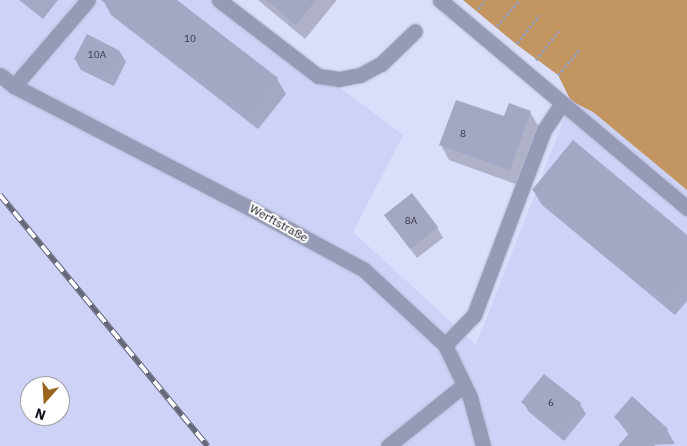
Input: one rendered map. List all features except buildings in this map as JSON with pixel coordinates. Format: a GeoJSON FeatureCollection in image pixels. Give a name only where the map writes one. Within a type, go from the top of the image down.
{"type":"FeatureCollection","features":[{"type":"Feature","properties":{"kind":"street"},"geometry":{"type":"LineString","coordinates":[[14,86],[88,0]]}},
{"type":"Feature","properties":{"kind":"street"},"geometry":{"type":"LineString","coordinates":[[219,0],[318,76],[339,79],[360,75],[381,64],[415,31]]}},
{"type":"Feature","properties":{"kind":"street"},"geometry":{"type":"LineString","coordinates":[[440,0],[687,208]]}},
{"type":"Feature","properties":{"kind":"street","name":"Werftstraße"},"geometry":{"type":"LineString","coordinates":[[0,76],[14,86],[363,269],[445,344],[470,397],[483,446]]}},
{"type":"Feature","properties":{"kind":"street"},"geometry":{"type":"LineString","coordinates":[[445,344],[474,315],[544,130],[562,103]]}},
{"type":"Feature","properties":{"kind":"street"},"geometry":{"type":"LineString","coordinates":[[388,446],[464,385]]}},
{"type":"Feature","properties":{"kind":"path"},"geometry":{"type":"LineString","coordinates":[[476,10],[486,0]]}},
{"type":"Feature","properties":{"kind":"path"},"geometry":{"type":"LineString","coordinates":[[496,27],[520,0]]}},
{"type":"Feature","properties":{"kind":"path"},"geometry":{"type":"LineString","coordinates":[[516,44],[540,15]]}},
{"type":"Feature","properties":{"kind":"path"},"geometry":{"type":"LineString","coordinates":[[536,60],[559,31]]}},
{"type":"Feature","properties":{"kind":"path"},"geometry":{"type":"LineString","coordinates":[[558,76],[580,49]]}},
{"type":"Feature","properties":{"kind":"shaded area"},"geometry":{"type":"Polygon","coordinates":[[[0,0],[224,0],[403,135],[353,232],[476,345],[571,101],[593,112],[687,190],[687,446],[0,446],[0,0]]]}},
{"type":"Feature","properties":{"kind":"shaded area"},"geometry":{"type":"Polygon","coordinates":[[[463,0],[687,0],[687,190],[593,112],[571,101],[558,75],[516,44],[463,0]]]}},
{"type":"Feature","properties":{"kind":"railway"},"geometry":{"type":"LineString","coordinates":[[0,195],[208,446]]}}]}
